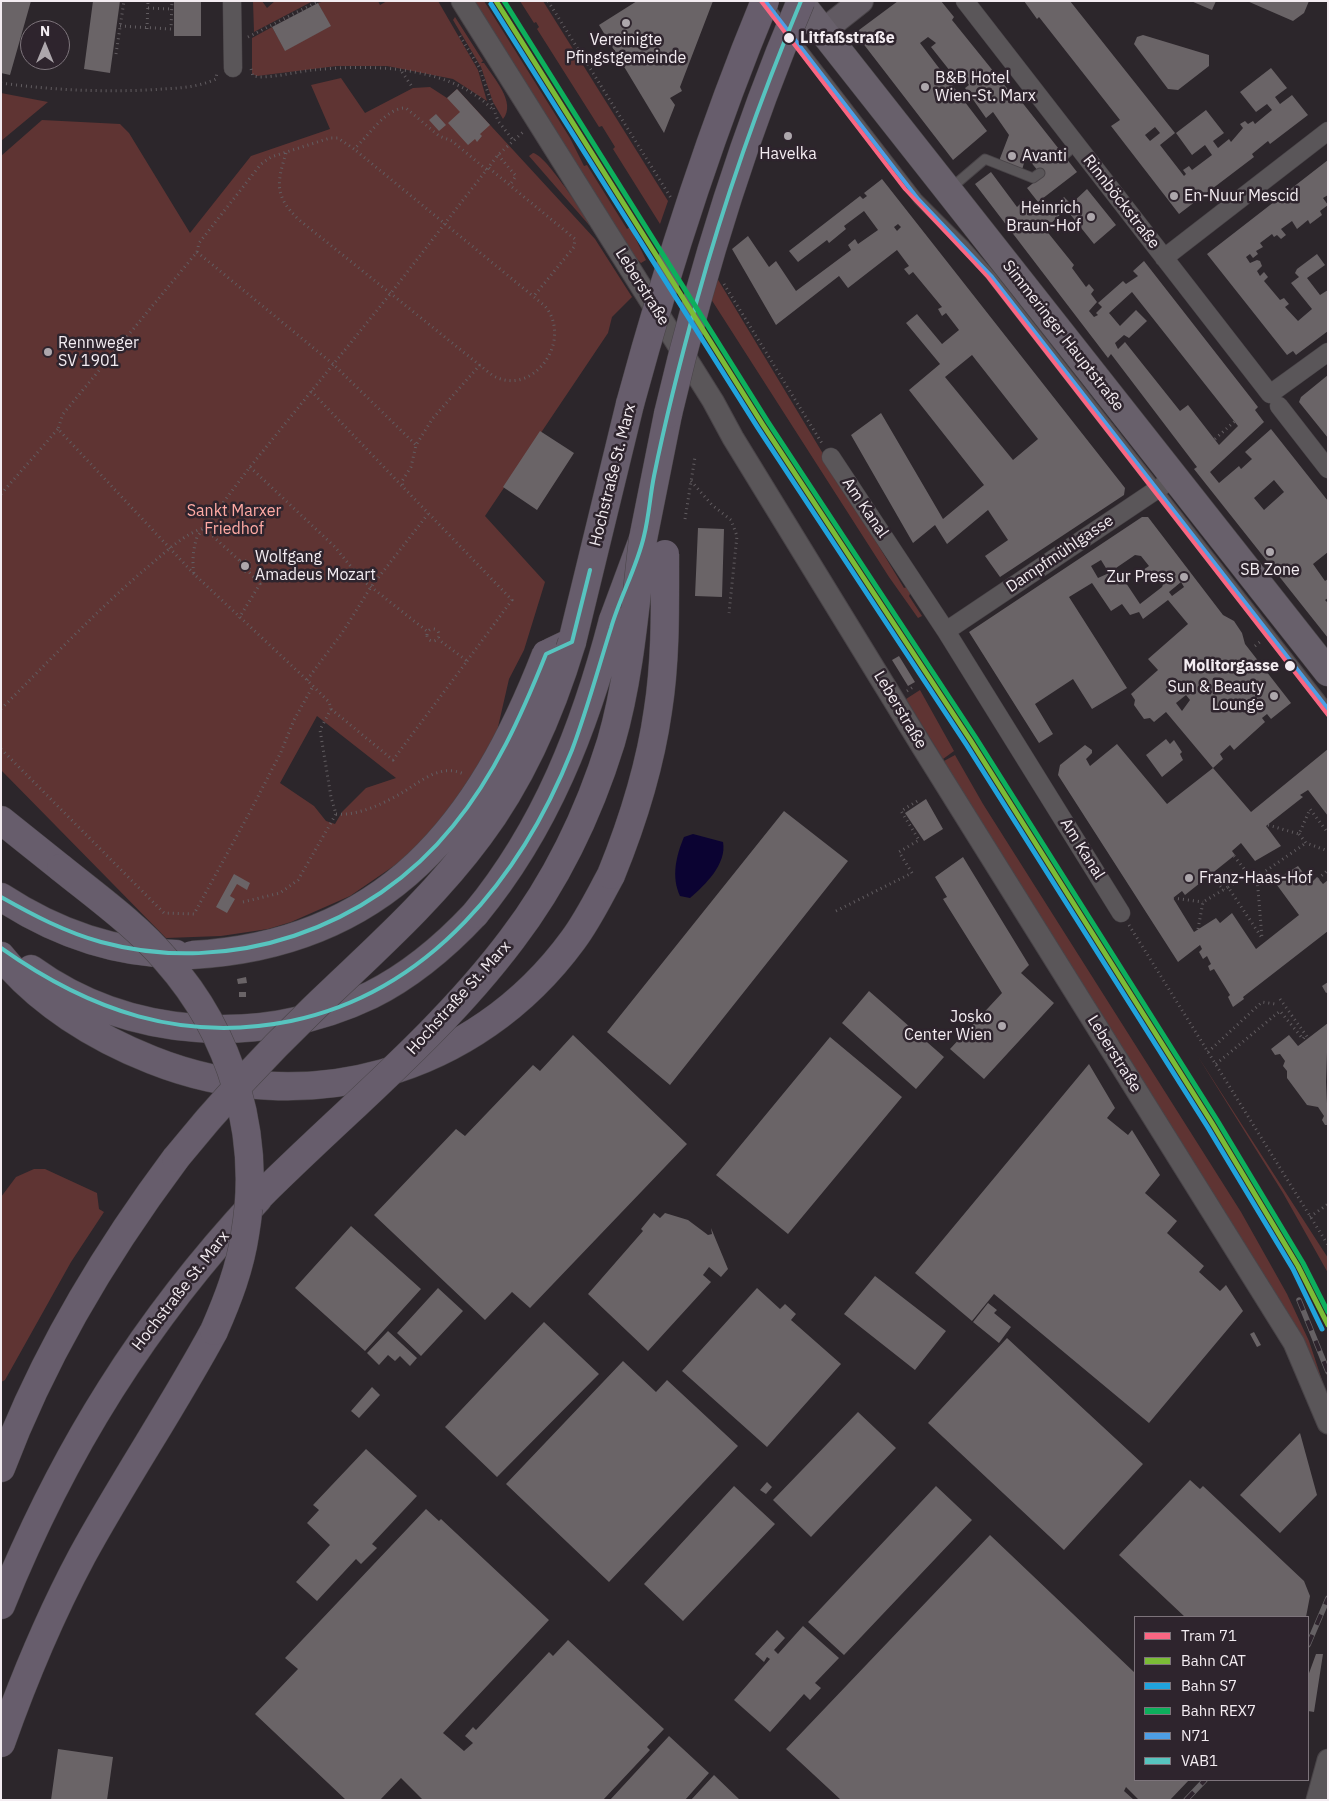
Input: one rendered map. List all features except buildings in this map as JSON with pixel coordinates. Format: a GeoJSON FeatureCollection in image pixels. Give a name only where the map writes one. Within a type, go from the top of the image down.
{"type":"FeatureCollection","features":[{"type":"Feature","properties":{"kind":"highway","name":"Hochstraße St. Marx"},"geometry":{"type":"LineString","coordinates":[[1,1468],[40,1378],[77,1307],[121,1234],[170,1166],[237,1085],[419,907],[480,835],[533,747],[558,688],[572,642],[646,344],[696,189],[765,1]]}},
{"type":"Feature","properties":{"kind":"highway","name":"Hochstraße St. Marx"},"geometry":{"type":"LineString","coordinates":[[1,1605],[33,1529],[71,1454],[114,1381],[164,1309],[218,1242],[260,1196],[408,1054],[464,996],[512,938],[552,879],[583,818],[611,740],[628,656],[643,539],[657,462],[685,343],[743,156],[800,1]]}},
{"type":"Feature","properties":{"kind":"highway"},"geometry":{"type":"LineString","coordinates":[[1,956],[17,976],[70,1017],[102,1038],[163,1065],[194,1075],[252,1086],[281,1087],[340,1083],[374,1077],[410,1065],[472,1034],[502,1014],[529,990],[573,940],[611,874],[625,841],[644,781],[659,709],[664,630],[665,554],[657,462]]}},
{"type":"Feature","properties":{"kind":"highway"},"geometry":{"type":"LineString","coordinates":[[1,948],[34,971],[75,995],[116,1012],[154,1022],[191,1028],[231,1029],[272,1026],[306,1019],[372,994],[415,968],[460,930],[499,885],[532,834],[562,774],[592,694],[613,620],[643,539]]}},
{"type":"Feature","properties":{"kind":"highway"},"geometry":{"type":"LineString","coordinates":[[1,897],[57,928],[97,942],[135,950],[192,955],[227,953],[267,946],[310,933],[344,918],[379,897],[409,873],[460,818],[480,789],[516,726],[546,654],[572,642]]}},
{"type":"Feature","properties":{"kind":"highway"},"geometry":{"type":"LineString","coordinates":[[1,820],[135,929],[166,960],[193,995],[213,1028],[236,1086],[243,1112],[249,1154],[250,1193],[245,1234],[239,1262],[230,1295],[214,1331],[191,1375],[121,1488],[48,1622],[21,1687],[1,1743]]}},
{"type":"Feature","properties":{"kind":"main road","name":"Simmeringer Hauptstraße"},"geometry":{"type":"LineString","coordinates":[[800,1],[948,190],[1166,483],[1328,672]]}},
{"type":"Feature","properties":{"kind":"main road"},"geometry":{"type":"LineString","coordinates":[[823,31],[861,1]]}},
{"type":"Feature","properties":{"kind":"street"},"geometry":{"type":"LineString","coordinates":[[232,1],[233,68]]}},
{"type":"Feature","properties":{"kind":"street","name":"Leberstraße"},"geometry":{"type":"LineString","coordinates":[[462,1],[713,401],[733,438],[922,748],[1294,1344],[1328,1423]]}},
{"type":"Feature","properties":{"kind":"street","name":"Rinnböckstraße"},"geometry":{"type":"LineString","coordinates":[[965,1],[1070,150],[1164,258],[1276,396],[1328,469]]}},
{"type":"Feature","properties":{"kind":"street"},"geometry":{"type":"LineString","coordinates":[[1164,258],[1328,131]]}},
{"type":"Feature","properties":{"kind":"street"},"geometry":{"type":"LineString","coordinates":[[1276,396],[1328,352]]}},
{"type":"Feature","properties":{"kind":"street","name":"Am Kanal"},"geometry":{"type":"LineString","coordinates":[[831,457],[946,631],[1122,912]]}},
{"type":"Feature","properties":{"kind":"street","name":"Dampfmühlgasse"},"geometry":{"type":"LineString","coordinates":[[946,631],[1166,483]]}},
{"type":"Feature","properties":{"kind":"street"},"geometry":{"type":"LineString","coordinates":[[1317,1800],[1328,1760]]}},
{"type":"Feature","properties":{"kind":"lane","name":"Simmeringer Hauptstraße"},"geometry":{"type":"LineString","coordinates":[[765,1],[918,199],[980,261],[1166,483],[1328,710]]}},
{"type":"Feature","properties":{"kind":"lane"},"geometry":{"type":"LineString","coordinates":[[948,190],[985,159],[1033,178],[1040,173]]}},
{"type":"Feature","properties":{"kind":"path"},"geometry":{"type":"LineString","coordinates":[[116,54],[124,1]]}},
{"type":"Feature","properties":{"kind":"path"},"geometry":{"type":"LineString","coordinates":[[147,29],[148,1]]}},
{"type":"Feature","properties":{"kind":"path"},"geometry":{"type":"LineString","coordinates":[[120,26],[171,29],[172,1]]}},
{"type":"Feature","properties":{"kind":"path"},"geometry":{"type":"LineString","coordinates":[[233,40],[252,36],[319,1]]}},
{"type":"Feature","properties":{"kind":"path"},"geometry":{"type":"LineString","coordinates":[[148,8],[171,9]]}},
{"type":"Feature","properties":{"kind":"path"},"geometry":{"type":"LineString","coordinates":[[457,30],[479,68],[498,121],[513,140]]}},
{"type":"Feature","properties":{"kind":"path"},"geometry":{"type":"LineString","coordinates":[[1,84],[52,90],[114,91],[197,87],[216,79],[217,70],[233,68],[250,68],[252,76],[260,77],[349,68],[401,71],[446,79],[474,93],[493,110]]}},
{"type":"Feature","properties":{"kind":"path"},"geometry":{"type":"LineString","coordinates":[[401,71],[413,88]]}},
{"type":"Feature","properties":{"kind":"path"},"geometry":{"type":"LineString","coordinates":[[354,148],[396,109],[406,108],[440,136],[452,141],[510,185],[575,239],[574,247],[534,296]]}},
{"type":"Feature","properties":{"kind":"path"},"geometry":{"type":"LineString","coordinates":[[194,574],[193,548],[204,528],[250,467],[391,293],[498,155],[537,121]]}},
{"type":"Feature","properties":{"kind":"path"},"geometry":{"type":"LineString","coordinates":[[1,494],[58,429],[63,414],[76,397],[197,252],[199,243],[261,164],[271,156],[286,153],[330,138],[338,138],[354,148],[534,296],[550,312],[555,326],[555,341],[545,362],[535,372],[516,380],[498,378],[298,219],[283,202],[279,182],[286,153]]}},
{"type":"Feature","properties":{"kind":"path"},"geometry":{"type":"LineString","coordinates":[[498,155],[516,176],[510,185]]}},
{"type":"Feature","properties":{"kind":"path"},"geometry":{"type":"LineString","coordinates":[[197,252],[333,364],[416,446]]}},
{"type":"Feature","properties":{"kind":"path"},"geometry":{"type":"LineString","coordinates":[[403,487],[402,481],[411,467],[416,446],[433,418],[480,365]]}},
{"type":"Feature","properties":{"kind":"path"},"geometry":{"type":"LineString","coordinates":[[58,429],[194,574],[329,702],[331,710],[393,760],[512,600],[311,391]]}},
{"type":"Feature","properties":{"kind":"path"},"geometry":{"type":"LineString","coordinates":[[1215,439],[1235,421]]}},
{"type":"Feature","properties":{"kind":"path"},"geometry":{"type":"LineString","coordinates":[[685,519],[695,457]]}},
{"type":"Feature","properties":{"kind":"path"},"geometry":{"type":"LineString","coordinates":[[250,467],[335,547],[361,579],[428,632]]}},
{"type":"Feature","properties":{"kind":"path"},"geometry":{"type":"LineString","coordinates":[[691,481],[712,505],[731,520],[737,536],[729,613]]}},
{"type":"Feature","properties":{"kind":"path"},"geometry":{"type":"LineString","coordinates":[[307,680],[342,633],[371,587],[428,514]]}},
{"type":"Feature","properties":{"kind":"path"},"geometry":{"type":"LineString","coordinates":[[1,709],[124,587],[170,548],[195,531],[204,528]]}},
{"type":"Feature","properties":{"kind":"path"},"geometry":{"type":"LineString","coordinates":[[204,528],[240,561],[244,560],[250,564],[249,572]]}},
{"type":"Feature","properties":{"kind":"path"},"geometry":{"type":"LineString","coordinates":[[239,618],[260,584],[249,572],[242,571],[239,565],[240,561]]}},
{"type":"Feature","properties":{"kind":"path"},"geometry":{"type":"LineString","coordinates":[[428,632],[432,629],[436,631],[439,635],[438,639]]}},
{"type":"Feature","properties":{"kind":"path"},"geometry":{"type":"LineString","coordinates":[[428,632],[429,640],[433,642],[438,639]]}},
{"type":"Feature","properties":{"kind":"path"},"geometry":{"type":"LineString","coordinates":[[438,639],[467,661]]}},
{"type":"Feature","properties":{"kind":"path"},"geometry":{"type":"LineString","coordinates":[[1,749],[164,912],[194,914],[251,810],[281,752],[294,720],[313,686]]}},
{"type":"Feature","properties":{"kind":"path"},"geometry":{"type":"LineString","coordinates":[[243,902],[280,893],[298,880],[336,814],[331,797],[320,730],[331,710]]}},
{"type":"Feature","properties":{"kind":"path"},"geometry":{"type":"LineString","coordinates":[[836,911],[912,873],[899,852],[919,840],[901,811],[919,800]]}},
{"type":"Feature","properties":{"kind":"path"},"geometry":{"type":"LineString","coordinates":[[1300,834],[1310,809],[1328,833]]}},
{"type":"Feature","properties":{"kind":"path"},"geometry":{"type":"LineString","coordinates":[[1268,825],[1300,834],[1306,843],[1328,851]]}},
{"type":"Feature","properties":{"kind":"path"},"geometry":{"type":"LineString","coordinates":[[1228,887],[1262,938],[1257,878],[1306,843]]}},
{"type":"Feature","properties":{"kind":"path"},"geometry":{"type":"LineString","coordinates":[[1234,856],[1249,875]]}},
{"type":"Feature","properties":{"kind":"path"},"geometry":{"type":"LineString","coordinates":[[1318,879],[1328,870]]}},
{"type":"Feature","properties":{"kind":"path"},"geometry":{"type":"LineString","coordinates":[[1173,898],[1203,902],[1249,875],[1262,873]]}},
{"type":"Feature","properties":{"kind":"path"},"geometry":{"type":"LineString","coordinates":[[1210,875],[1224,890]]}},
{"type":"Feature","properties":{"kind":"path"},"geometry":{"type":"LineString","coordinates":[[1198,929],[1203,902]]}},
{"type":"Feature","properties":{"kind":"path"},"geometry":{"type":"LineString","coordinates":[[1122,912],[1328,1245]]}},
{"type":"Feature","properties":{"kind":"path"},"geometry":{"type":"LineString","coordinates":[[1216,1064],[1280,1011],[1302,1038],[1307,1037],[1280,999]]}},
{"type":"Feature","properties":{"kind":"path"},"geometry":{"type":"LineString","coordinates":[[1208,1052],[1262,1002],[1275,1004]]}},
{"type":"Feature","properties":{"kind":"path"},"geometry":{"type":"LineString","coordinates":[[1310,1217],[1328,1204]]}},
{"type":"Feature","properties":{"kind":"green space"},"geometry":{"type":"Polygon","coordinates":[[[253,1],[262,1],[267,8],[275,1],[313,1],[254,32],[253,1]]]}},
{"type":"Feature","properties":{"kind":"green space"},"geometry":{"type":"Polygon","coordinates":[[[325,1],[378,1],[380,5],[387,1],[438,1],[478,70],[487,101],[453,79],[387,66],[337,66],[257,76],[252,74],[252,38],[272,27],[285,50],[330,26],[318,3],[325,1]]]}},
{"type":"Feature","properties":{"kind":"green space"},"geometry":{"type":"Polygon","coordinates":[[[472,1],[484,1],[570,138],[584,166],[587,165],[627,229],[630,227],[646,260],[641,263],[634,256],[472,1]]]}},
{"type":"Feature","properties":{"kind":"green space"},"geometry":{"type":"Polygon","coordinates":[[[520,1],[543,1],[668,201],[660,224],[613,149],[615,147],[602,126],[599,127],[537,29],[539,27],[536,22],[534,23],[520,1]]]}},
{"type":"Feature","properties":{"kind":"green space"},"geometry":{"type":"Polygon","coordinates":[[[455,17],[483,61],[481,63],[484,63],[506,98],[507,113],[503,119],[493,102],[481,67],[453,20],[455,17]]]}},
{"type":"Feature","properties":{"kind":"green space","name":"Sankt Marxer Friedhof"},"geometry":{"type":"Polygon","coordinates":[[[341,78],[365,113],[413,88],[430,87],[447,98],[457,89],[595,239],[632,297],[612,317],[608,333],[485,516],[545,582],[524,650],[509,679],[495,740],[441,821],[401,861],[350,896],[291,922],[268,929],[221,936],[166,938],[1,770],[1,156],[42,120],[120,124],[129,133],[190,233],[251,156],[330,129],[311,85],[341,78]],[[317,716],[280,783],[314,806],[326,821],[335,824],[342,812],[366,788],[396,778],[317,716]]]}},
{"type":"Feature","properties":{"kind":"green space"},"geometry":{"type":"Polygon","coordinates":[[[1,93],[48,102],[1,141],[1,93]]]}},
{"type":"Feature","properties":{"kind":"green space"},"geometry":{"type":"Polygon","coordinates":[[[533,153],[539,156],[554,173],[589,225],[529,156],[533,153]]]}},
{"type":"Feature","properties":{"kind":"green space"},"geometry":{"type":"Polygon","coordinates":[[[717,278],[904,588],[907,587],[911,592],[909,596],[922,616],[918,618],[889,577],[711,299],[717,278]]]}},
{"type":"Feature","properties":{"kind":"green space"},"geometry":{"type":"Polygon","coordinates":[[[920,690],[954,751],[943,759],[906,699],[920,690]]]}},
{"type":"Feature","properties":{"kind":"green space"},"geometry":{"type":"Polygon","coordinates":[[[955,755],[983,804],[1241,1212],[1287,1294],[1309,1341],[1324,1386],[944,761],[955,755]]]}},
{"type":"Feature","properties":{"kind":"green space"},"geometry":{"type":"Polygon","coordinates":[[[1197,1055],[1328,1258],[1328,1273],[1283,1193],[1197,1055]]]}},
{"type":"Feature","properties":{"kind":"green space"},"geometry":{"type":"Polygon","coordinates":[[[34,1169],[45,1169],[97,1193],[99,1209],[104,1212],[71,1262],[5,1380],[1,1382],[1,1197],[16,1177],[34,1169]]]}},
{"type":"Feature","properties":{"kind":"shaded area"},"geometry":{"type":"Polygon","coordinates":[[[693,834],[723,842],[723,850],[722,858],[714,873],[690,898],[680,896],[675,874],[677,859],[684,837],[693,834]]]}},
{"type":"Feature","properties":{"kind":"railway"},"geometry":{"type":"LineString","coordinates":[[1299,1300],[1328,1372]]}},
{"type":"Feature","properties":{"kind":"railway"},"geometry":{"type":"LineString","coordinates":[[1309,1643],[1328,1598]]}},
{"type":"Feature","properties":{"kind":"railway"},"geometry":{"type":"LineString","coordinates":[[1186,1800],[1204,1781]]}},
{"type":"Feature","properties":{"kind":"tram line","name":"71"},"geometry":{"type":"LineString","coordinates":[[761,1],[905,189],[988,277],[1328,715]]}},
{"type":"Feature","properties":{"kind":"rail line","name":"CAT"},"geometry":{"type":"LineString","coordinates":[[496,1],[763,425],[971,741],[1212,1123],[1298,1266],[1328,1325]]}},
{"type":"Feature","properties":{"kind":"rail line","name":"REX7"},"geometry":{"type":"LineString","coordinates":[[504,1],[768,422],[976,738],[1217,1120],[1303,1263],[1328,1312]]}},
{"type":"Feature","properties":{"kind":"rail line","name":"S7"},"geometry":{"type":"LineString","coordinates":[[491,4],[758,428],[966,744],[1207,1126],[1293,1269],[1322,1329]]}},
{"type":"Feature","properties":{"kind":"transit line","name":"N71"},"geometry":{"type":"LineString","coordinates":[[765,1],[918,199],[992,277],[1328,709]]}},
{"type":"Feature","properties":{"kind":"transit line","name":"VAB1"},"geometry":{"type":"LineString","coordinates":[[1,948],[35,970],[103,1005],[138,1016],[175,1024],[212,1028],[251,1027],[291,1021],[341,1006],[387,984],[428,956],[465,922],[498,883],[527,841],[551,797],[572,750],[588,705],[615,616],[641,548],[654,476],[674,388],[719,224],[757,112],[801,1]]}},
{"type":"Feature","properties":{"kind":"transit line","name":"VAB1"},"geometry":{"type":"LineString","coordinates":[[1,897],[37,917],[75,933],[101,942],[150,951],[199,953],[247,948],[294,936],[339,917],[381,892],[419,862],[453,826],[468,806],[495,765],[517,721],[546,654],[572,642],[590,570]]}},
{"type":"Feature","properties":{"kind":"place","name":"Vereinigte Pfingstgemeinde"},"geometry":{"type":"Point","coordinates":[626,23]}},
{"type":"Feature","properties":{"kind":"place","name":"Litfaßstraße"},"geometry":{"type":"Point","coordinates":[789,38]}},
{"type":"Feature","properties":{"kind":"place","name":"B&B Hotel Wien-St. Marx"},"geometry":{"type":"Point","coordinates":[925,87]}},
{"type":"Feature","properties":{"kind":"place","name":"Havelka"},"geometry":{"type":"Point","coordinates":[788,136]}},
{"type":"Feature","properties":{"kind":"place","name":"Avanti"},"geometry":{"type":"Point","coordinates":[1012,156]}},
{"type":"Feature","properties":{"kind":"place","name":"En-Nuur Mescid"},"geometry":{"type":"Point","coordinates":[1174,196]}},
{"type":"Feature","properties":{"kind":"place","name":"Heinrich Braun-Hof"},"geometry":{"type":"Point","coordinates":[1091,217]}},
{"type":"Feature","properties":{"kind":"place","name":"Rennweger SV 1901"},"geometry":{"type":"Point","coordinates":[48,352]}},
{"type":"Feature","properties":{"kind":"place","name":"SB Zone"},"geometry":{"type":"Point","coordinates":[1270,552]}},
{"type":"Feature","properties":{"kind":"place","name":"Wolfgang Amadeus Mozart"},"geometry":{"type":"Point","coordinates":[245,566]}},
{"type":"Feature","properties":{"kind":"place","name":"Zur Press"},"geometry":{"type":"Point","coordinates":[1184,577]}},
{"type":"Feature","properties":{"kind":"place","name":"Molitorgasse"},"geometry":{"type":"Point","coordinates":[1290,666]}},
{"type":"Feature","properties":{"kind":"place","name":"Sun & Beauty Lounge"},"geometry":{"type":"Point","coordinates":[1274,696]}},
{"type":"Feature","properties":{"kind":"place","name":"Franz-Haas-Hof"},"geometry":{"type":"Point","coordinates":[1189,878]}},
{"type":"Feature","properties":{"kind":"place","name":"Josko Center Wien"},"geometry":{"type":"Point","coordinates":[1002,1026]}}]}
